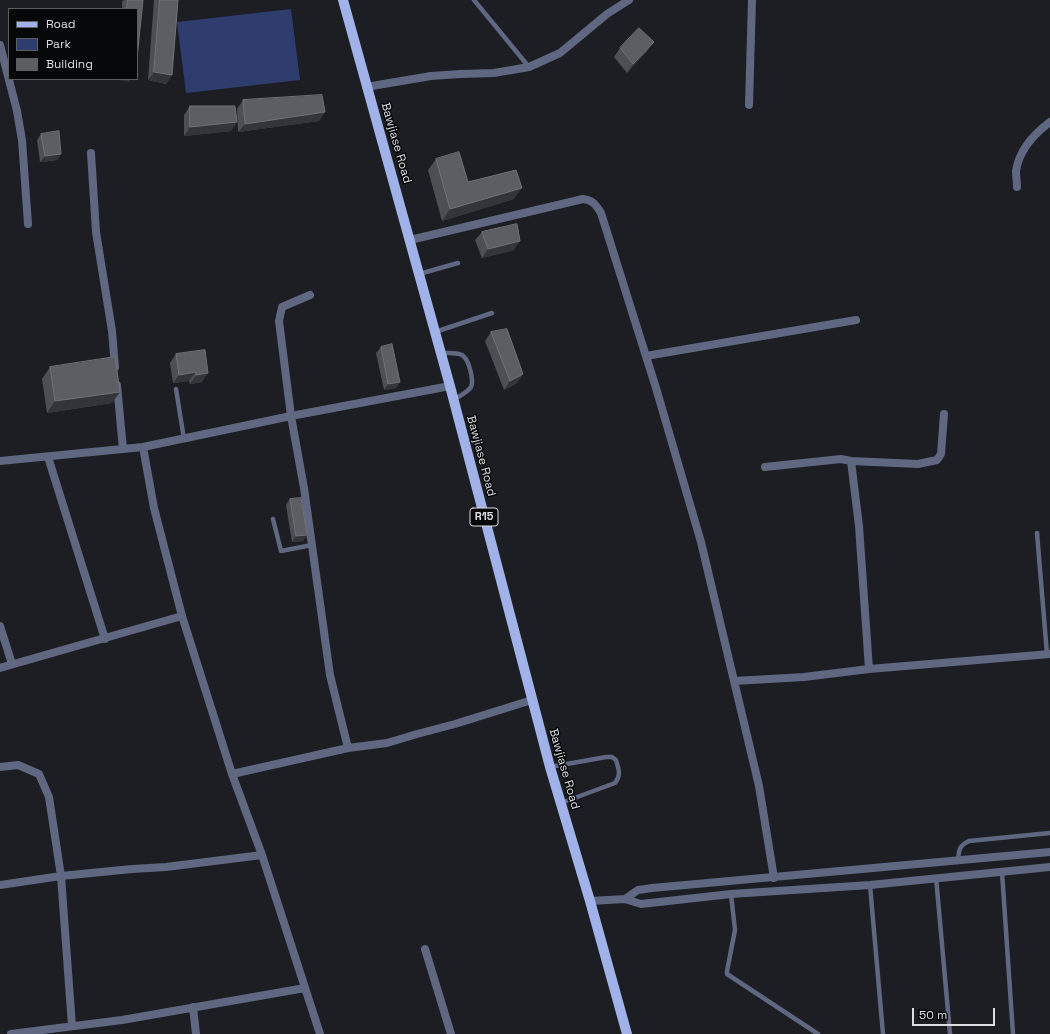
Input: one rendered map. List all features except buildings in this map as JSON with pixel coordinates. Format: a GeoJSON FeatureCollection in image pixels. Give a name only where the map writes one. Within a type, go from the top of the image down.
{"type":"FeatureCollection","features":[{"type":"Feature","properties":{"kind":"main road","name":"Bawjiase Road"},"geometry":{"type":"LineString","coordinates":[[343,0],[450,386],[550,767],[590,901],[627,1034]]}},
{"type":"Feature","properties":{"kind":"street"},"geometry":{"type":"LineString","coordinates":[[366,87],[431,76],[494,73],[529,67],[560,53],[607,14],[629,0]]}},
{"type":"Feature","properties":{"kind":"street"},"geometry":{"type":"LineString","coordinates":[[749,104],[752,0]]}},
{"type":"Feature","properties":{"kind":"street"},"geometry":{"type":"LineString","coordinates":[[0,45],[8,76]]}},
{"type":"Feature","properties":{"kind":"street"},"geometry":{"type":"LineString","coordinates":[[9,80],[17,111],[22,140],[28,224]]}},
{"type":"Feature","properties":{"kind":"street"},"geometry":{"type":"LineString","coordinates":[[1017,187],[1016,170],[1024,150],[1038,131],[1050,122]]}},
{"type":"Feature","properties":{"kind":"street"},"geometry":{"type":"LineString","coordinates":[[91,154],[96,232],[112,331],[123,449]]}},
{"type":"Feature","properties":{"kind":"street"},"geometry":{"type":"LineString","coordinates":[[410,240],[583,199],[590,200],[595,203],[601,213],[646,356],[701,542],[759,786],[774,878]]}},
{"type":"Feature","properties":{"kind":"street"},"geometry":{"type":"LineString","coordinates":[[310,295],[282,307],[279,321],[291,416],[304,488],[330,675],[348,748]]}},
{"type":"Feature","properties":{"kind":"street"},"geometry":{"type":"LineString","coordinates":[[646,356],[856,320]]}},
{"type":"Feature","properties":{"kind":"street"},"geometry":{"type":"LineString","coordinates":[[0,461],[143,447],[291,416],[450,386]]}},
{"type":"Feature","properties":{"kind":"street"},"geometry":{"type":"LineString","coordinates":[[765,467],[840,459],[851,461],[918,464],[937,460],[941,454],[944,414]]}},
{"type":"Feature","properties":{"kind":"street"},"geometry":{"type":"LineString","coordinates":[[143,447],[154,508],[182,616],[232,774],[262,855],[320,1034]]}},
{"type":"Feature","properties":{"kind":"street"},"geometry":{"type":"LineString","coordinates":[[48,457],[105,639]]}},
{"type":"Feature","properties":{"kind":"street"},"geometry":{"type":"LineString","coordinates":[[851,461],[859,526],[869,669]]}},
{"type":"Feature","properties":{"kind":"street"},"geometry":{"type":"LineString","coordinates":[[0,668],[182,616]]}},
{"type":"Feature","properties":{"kind":"street"},"geometry":{"type":"LineString","coordinates":[[0,626],[12,664]]}},
{"type":"Feature","properties":{"kind":"street"},"geometry":{"type":"LineString","coordinates":[[734,681],[804,677],[869,669],[1048,654]]}},
{"type":"Feature","properties":{"kind":"street"},"geometry":{"type":"LineString","coordinates":[[232,774],[348,748],[387,743],[532,700]]}},
{"type":"Feature","properties":{"kind":"street"},"geometry":{"type":"LineString","coordinates":[[0,767],[18,765],[39,774],[49,797],[61,876],[72,1026]]}},
{"type":"Feature","properties":{"kind":"street"},"geometry":{"type":"LineString","coordinates":[[625,899],[638,890],[958,862],[1050,852]]}},
{"type":"Feature","properties":{"kind":"street"},"geometry":{"type":"LineString","coordinates":[[0,885],[61,876],[166,867],[262,855]]}},
{"type":"Feature","properties":{"kind":"street"},"geometry":{"type":"LineString","coordinates":[[590,901],[625,899],[641,904],[731,894],[870,885],[1050,867]]}},
{"type":"Feature","properties":{"kind":"street"},"geometry":{"type":"LineString","coordinates":[[425,949],[450,1034]]}},
{"type":"Feature","properties":{"kind":"street"},"geometry":{"type":"LineString","coordinates":[[11,1034],[122,1020],[305,988]]}},
{"type":"Feature","properties":{"kind":"street"},"geometry":{"type":"LineString","coordinates":[[194,1007],[196,1034]]}},
{"type":"Feature","properties":{"kind":"lane"},"geometry":{"type":"LineString","coordinates":[[474,0],[529,67]]}},
{"type":"Feature","properties":{"kind":"lane"},"geometry":{"type":"LineString","coordinates":[[419,274],[458,263]]}},
{"type":"Feature","properties":{"kind":"lane"},"geometry":{"type":"LineString","coordinates":[[435,332],[492,313]]}},
{"type":"Feature","properties":{"kind":"lane"},"geometry":{"type":"LineString","coordinates":[[441,353],[461,354],[469,365],[472,380],[471,386],[466,392],[453,400]]}},
{"type":"Feature","properties":{"kind":"lane"},"geometry":{"type":"LineString","coordinates":[[176,389],[184,439]]}},
{"type":"Feature","properties":{"kind":"lane"},"geometry":{"type":"LineString","coordinates":[[273,519],[280,551],[312,545]]}},
{"type":"Feature","properties":{"kind":"lane"},"geometry":{"type":"LineString","coordinates":[[1037,533],[1048,654]]}},
{"type":"Feature","properties":{"kind":"lane"},"geometry":{"type":"LineString","coordinates":[[550,767],[606,757],[612,757],[616,760],[619,779],[615,783],[560,803]]}},
{"type":"Feature","properties":{"kind":"lane"},"geometry":{"type":"LineString","coordinates":[[958,862],[959,850],[962,844],[969,841],[1050,833]]}},
{"type":"Feature","properties":{"kind":"lane"},"geometry":{"type":"LineString","coordinates":[[1002,872],[1014,1034]]}},
{"type":"Feature","properties":{"kind":"lane"},"geometry":{"type":"LineString","coordinates":[[936,878],[950,1034]]}},
{"type":"Feature","properties":{"kind":"lane"},"geometry":{"type":"LineString","coordinates":[[870,885],[883,1034]]}},
{"type":"Feature","properties":{"kind":"lane"},"geometry":{"type":"LineString","coordinates":[[731,894],[735,930],[726,971],[727,974],[818,1034]]}},
{"type":"Feature","properties":{"kind":"green space"},"geometry":{"type":"Polygon","coordinates":[[[291,9],[300,80],[186,93],[177,22],[291,9]]]}}]}
